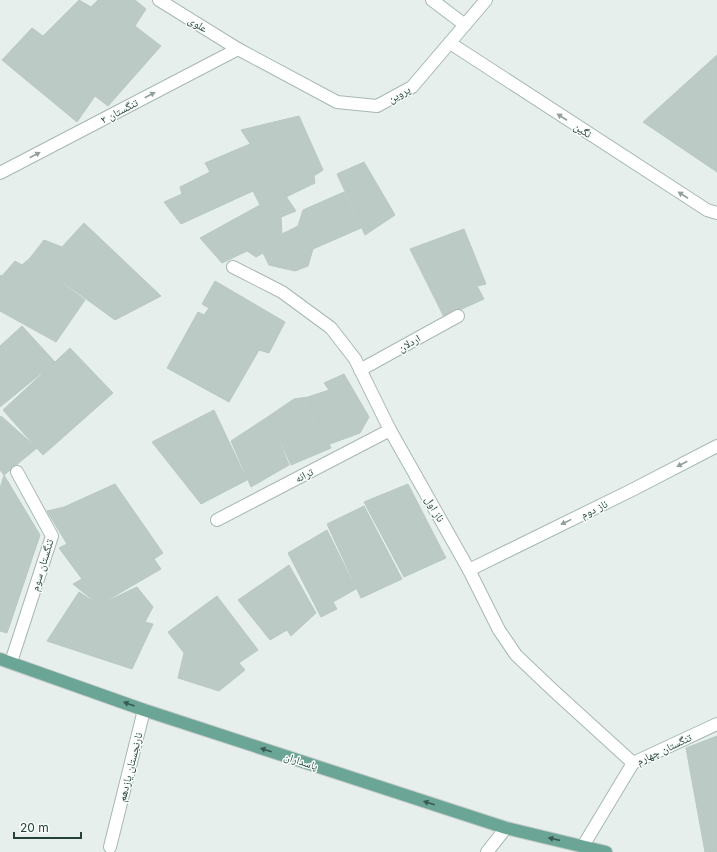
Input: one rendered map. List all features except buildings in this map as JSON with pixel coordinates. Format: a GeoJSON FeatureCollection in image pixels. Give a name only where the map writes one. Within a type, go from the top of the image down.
{"type":"FeatureCollection","features":[{"type":"Feature","properties":{"kind":"main road","name":"پاسداران"},"geometry":{"type":"LineString","coordinates":[[5,660],[144,710],[506,828],[606,852]]}},
{"type":"Feature","properties":{"kind":"street","name":"علوی"},"geometry":{"type":"LineString","coordinates":[[158,0],[238,49]]}},
{"type":"Feature","properties":{"kind":"street"},"geometry":{"type":"LineString","coordinates":[[432,0],[465,25]]}},
{"type":"Feature","properties":{"kind":"street","name":"پروین"},"geometry":{"type":"LineString","coordinates":[[238,49],[337,102],[377,106],[412,87],[486,0]]}},
{"type":"Feature","properties":{"kind":"street","name":"نگین"},"geometry":{"type":"LineString","coordinates":[[450,43],[707,210],[717,213]]}},
{"type":"Feature","properties":{"kind":"street","name":"تنگستان ۲"},"geometry":{"type":"LineString","coordinates":[[0,173],[238,49]]}},
{"type":"Feature","properties":{"kind":"street","name":"ناز اول"},"geometry":{"type":"LineString","coordinates":[[233,268],[282,292],[331,328],[355,359],[390,430],[469,570],[499,630],[516,655],[633,763]]}},
{"type":"Feature","properties":{"kind":"street","name":"اردلان"},"geometry":{"type":"LineString","coordinates":[[360,370],[458,316]]}},
{"type":"Feature","properties":{"kind":"street","name":"ترانه"},"geometry":{"type":"LineString","coordinates":[[217,520],[390,430]]}},
{"type":"Feature","properties":{"kind":"street","name":"ناز دوم"},"geometry":{"type":"LineString","coordinates":[[469,570],[632,490],[717,446]]}},
{"type":"Feature","properties":{"kind":"street","name":"تنگستان سوم"},"geometry":{"type":"LineString","coordinates":[[5,660],[52,536],[17,472]]}},
{"type":"Feature","properties":{"kind":"street","name":"نارنجستان یازدهم"},"geometry":{"type":"LineString","coordinates":[[110,847],[144,710]]}},
{"type":"Feature","properties":{"kind":"street","name":"تنگستان چهارم"},"geometry":{"type":"LineString","coordinates":[[582,846],[633,763],[717,724]]}},
{"type":"Feature","properties":{"kind":"street"},"geometry":{"type":"LineString","coordinates":[[487,852],[506,828]]}}]}
